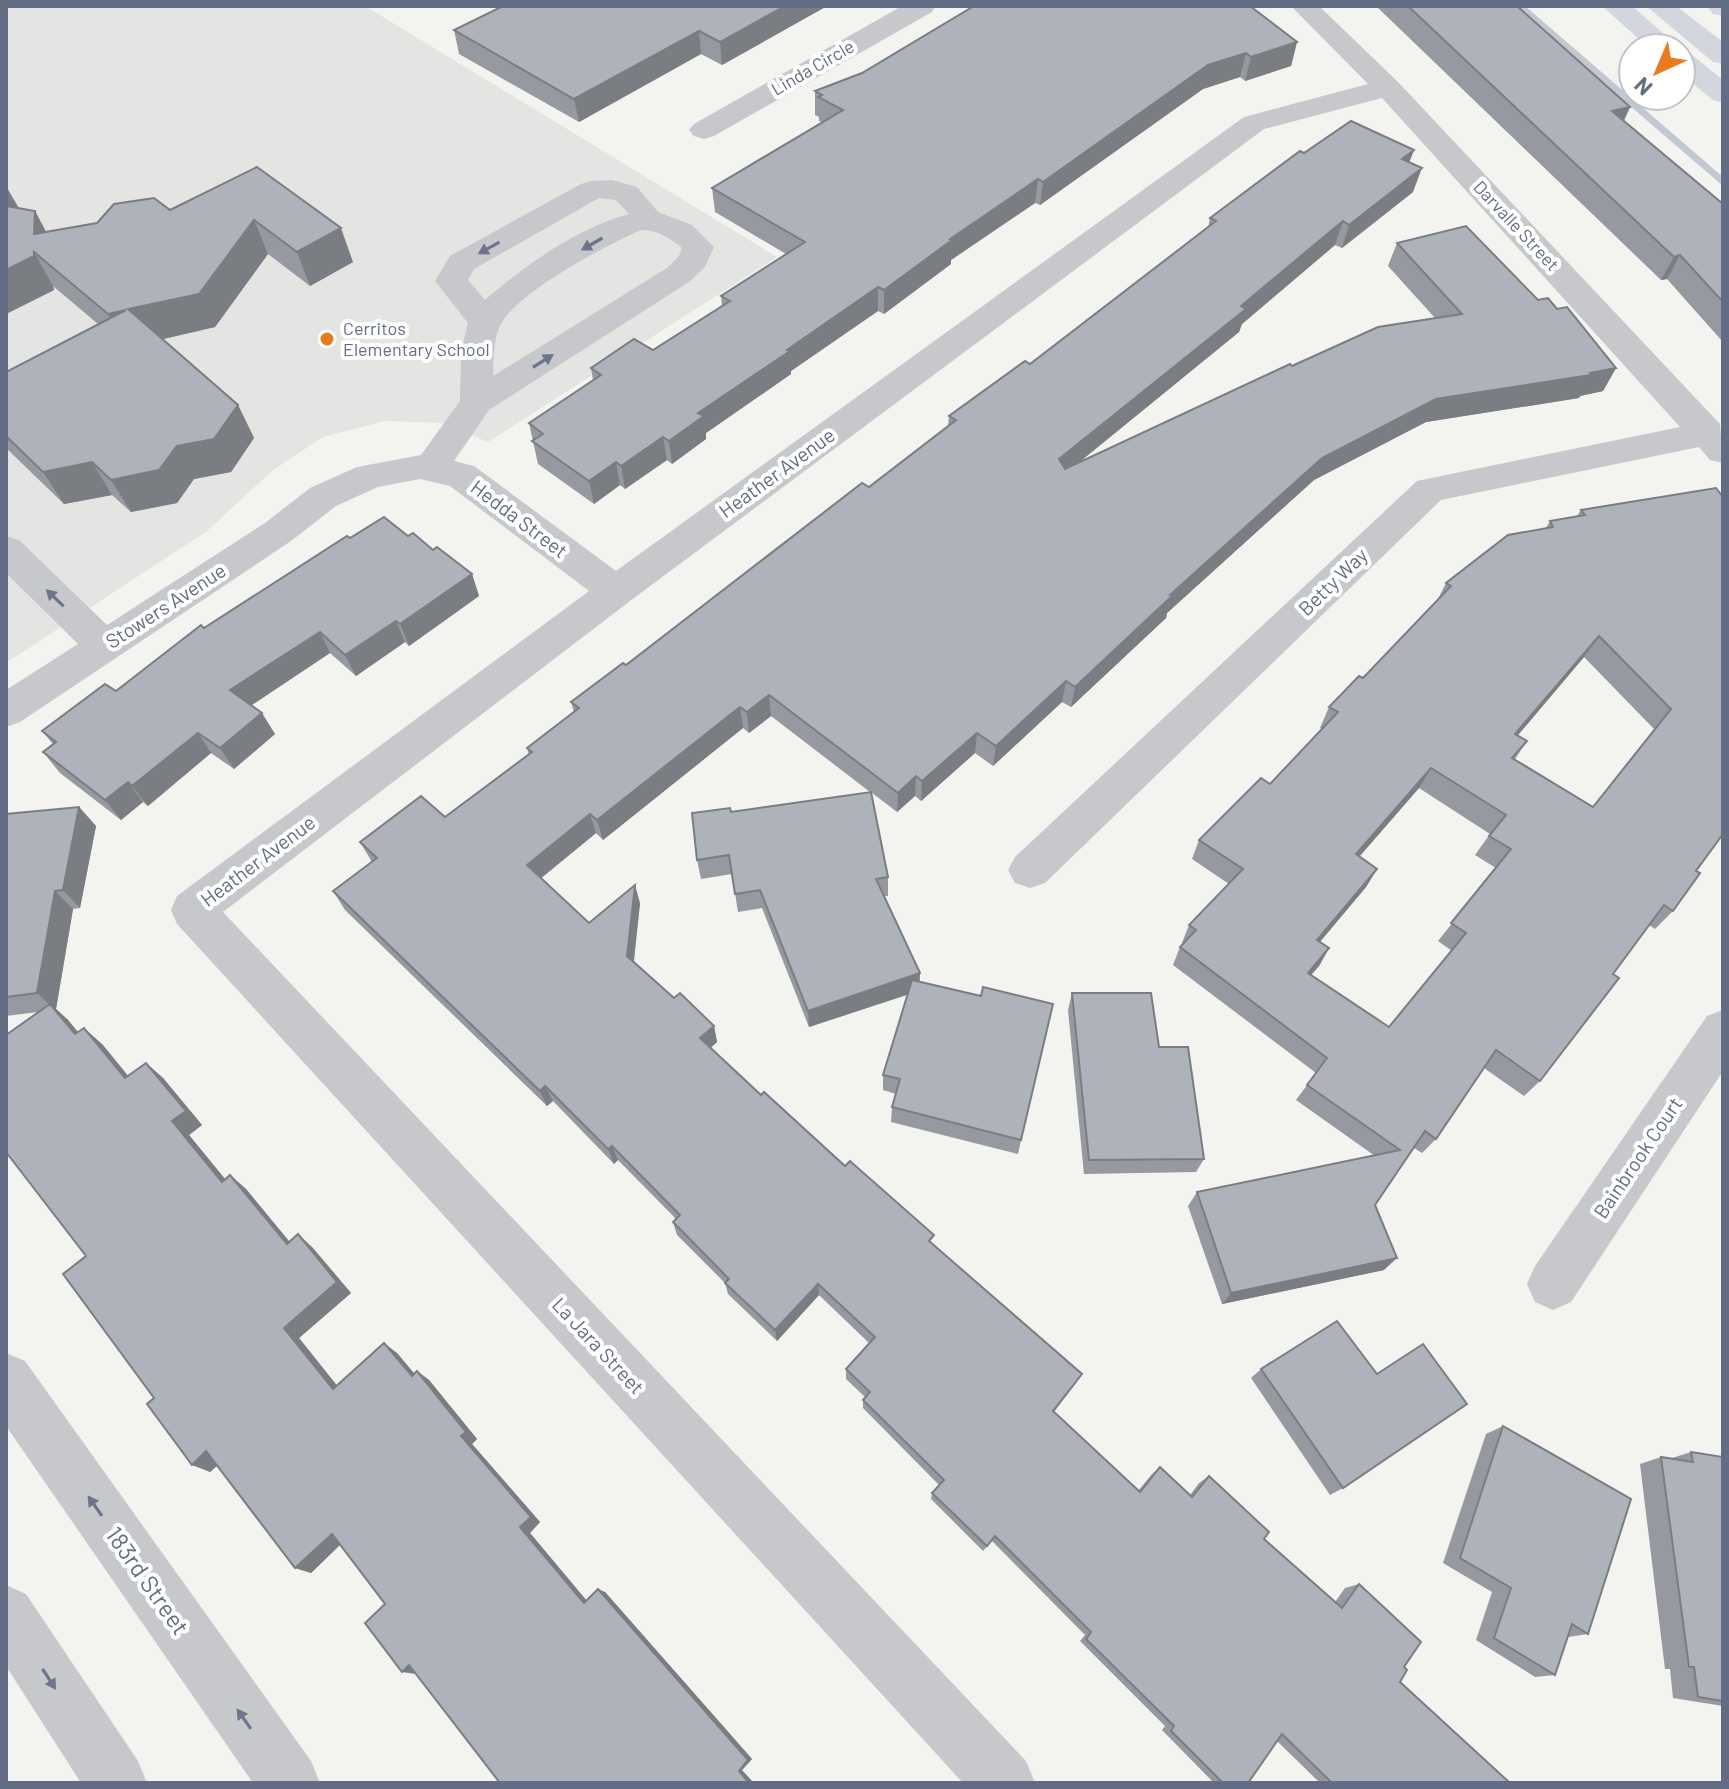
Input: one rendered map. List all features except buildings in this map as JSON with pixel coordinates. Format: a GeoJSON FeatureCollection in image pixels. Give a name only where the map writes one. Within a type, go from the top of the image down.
{"type":"FeatureCollection","features":[{"type":"Feature","properties":{"kind":"highway"},"geometry":{"type":"LineString","coordinates":[[1615,6],[1647,32]]}},
{"type":"Feature","properties":{"kind":"highway"},"geometry":{"type":"LineString","coordinates":[[1659,6],[1723,56]]}},
{"type":"Feature","properties":{"kind":"highway"},"geometry":{"type":"LineString","coordinates":[[1690,6],[1723,32]]}},
{"type":"Feature","properties":{"kind":"highway"},"geometry":{"type":"LineString","coordinates":[[1697,73],[1723,94]]}},
{"type":"Feature","properties":{"kind":"street","name":"Linda Circle"},"geometry":{"type":"LineString","coordinates":[[704,130],[922,6]]}},
{"type":"Feature","properties":{"kind":"street","name":"Darvalle Street"},"geometry":{"type":"LineString","coordinates":[[1304,6],[1388,88],[1716,442]]}},
{"type":"Feature","properties":{"kind":"street","name":"Heather Avenue"},"geometry":{"type":"LineString","coordinates":[[193,910],[616,591],[1254,123],[1388,88]]}},
{"type":"Feature","properties":{"kind":"street"},"geometry":{"type":"LineString","coordinates":[[485,321],[451,281],[461,263],[592,190],[610,187],[634,197],[648,221]]}},
{"type":"Feature","properties":{"kind":"street"},"geometry":{"type":"LineString","coordinates":[[430,469],[477,402],[678,275],[694,260],[698,247],[687,235],[665,224],[648,221],[623,226],[523,284],[499,302],[485,321],[478,354],[477,402]]}},
{"type":"Feature","properties":{"kind":"street","name":"Betty Way"},"geometry":{"type":"LineString","coordinates":[[1030,870],[1430,490],[1716,442]]}},
{"type":"Feature","properties":{"kind":"street","name":"Hedda Street"},"geometry":{"type":"LineString","coordinates":[[323,497],[370,476],[420,467],[461,475],[616,591]]}},
{"type":"Feature","properties":{"kind":"street","name":"Stowers Avenue"},"geometry":{"type":"LineString","coordinates":[[6,711],[278,532],[323,497]]}},
{"type":"Feature","properties":{"kind":"street"},"geometry":{"type":"LineString","coordinates":[[6,550],[104,646]]}},
{"type":"Feature","properties":{"kind":"street","name":"La Jara Street"},"geometry":{"type":"LineString","coordinates":[[193,910],[1004,1783]]}},
{"type":"Feature","properties":{"kind":"street","name":"Bainbrook Court"},"geometry":{"type":"LineString","coordinates":[[1553,1284],[1723,1031]]}},
{"type":"Feature","properties":{"kind":"street","name":"183rd Street"},"geometry":{"type":"LineString","coordinates":[[6,1380],[289,1783]]}},
{"type":"Feature","properties":{"kind":"street"},"geometry":{"type":"LineString","coordinates":[[6,1614],[116,1783]]}},
{"type":"Feature","properties":{"kind":"shaded area","name":"Cerritos Elementary School"},"geometry":{"type":"Polygon","coordinates":[[[6,6],[365,6],[777,257],[488,442],[443,423],[385,421],[323,437],[272,471],[207,531],[6,663],[6,6]]]}},
{"type":"Feature","properties":{"kind":"waterway"},"geometry":{"type":"LineString","coordinates":[[1519,6],[1723,183]]}},
{"type":"Feature","properties":{"kind":"place","name":"Cerritos Elementary School"},"geometry":{"type":"Point","coordinates":[327,339]}}]}
